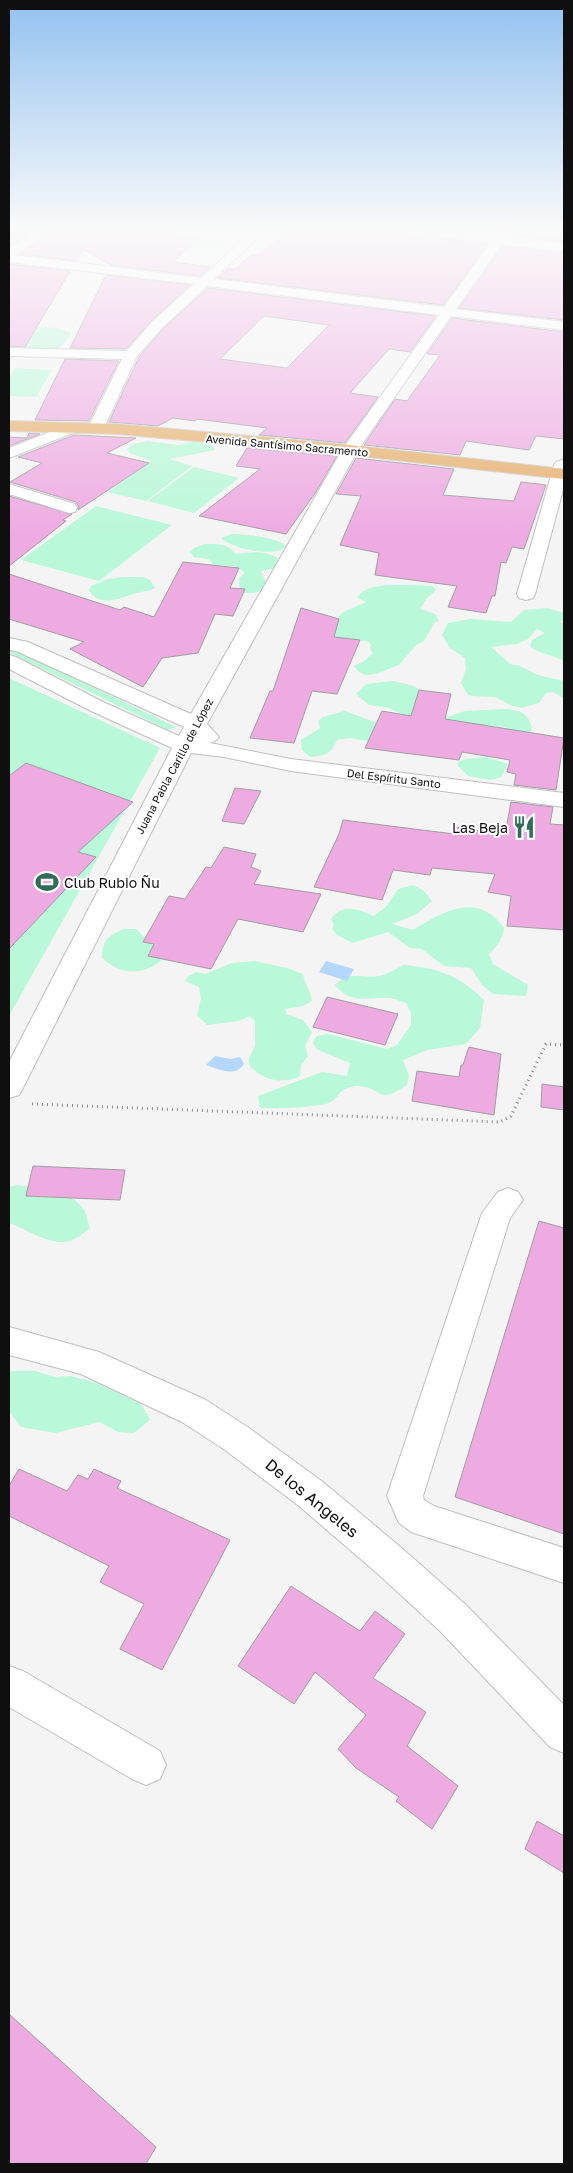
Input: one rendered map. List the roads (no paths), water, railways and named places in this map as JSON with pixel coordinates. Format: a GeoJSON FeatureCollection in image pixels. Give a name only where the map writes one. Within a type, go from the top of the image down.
{"type":"FeatureCollection","features":[{"type":"Feature","properties":{"kind":"main road","name":"Avenida Santísimo Sacramento"},"geometry":{"type":"LineString","coordinates":[[9,418],[354,445],[562,470]]}},
{"type":"Feature","properties":{"kind":"main road","name":"Avenida Santísimo Sacramento"},"geometry":{"type":"LineString","coordinates":[[9,426],[72,428],[98,424]]}},
{"type":"Feature","properties":{"kind":"street"},"geometry":{"type":"LineString","coordinates":[[98,424],[131,355],[151,331]]}},
{"type":"Feature","properties":{"kind":"street","name":"Juana Pabla Carillo de López"},"geometry":{"type":"LineString","coordinates":[[9,1088],[196,724],[354,445],[434,331]]}},
{"type":"Feature","properties":{"kind":"street"},"geometry":{"type":"LineString","coordinates":[[9,352],[131,355]]}},
{"type":"Feature","properties":{"kind":"street"},"geometry":{"type":"LineString","coordinates":[[9,453],[72,428]]}},
{"type":"Feature","properties":{"kind":"street"},"geometry":{"type":"LineString","coordinates":[[526,594],[562,470]]}},
{"type":"Feature","properties":{"kind":"street"},"geometry":{"type":"LineString","coordinates":[[9,489],[69,508]]}},
{"type":"Feature","properties":{"kind":"street","name":"Del Espíritu Santo"},"geometry":{"type":"LineString","coordinates":[[9,644],[21,646],[196,724],[215,745],[224,751]]}},
{"type":"Feature","properties":{"kind":"street","name":"Del Espíritu Santo"},"geometry":{"type":"LineString","coordinates":[[9,661],[104,709],[184,746],[224,751],[291,765],[564,800]]}},
{"type":"Feature","properties":{"kind":"street"},"geometry":{"type":"LineString","coordinates":[[508,1200],[497,1213],[405,1496],[411,1511],[424,1520],[564,1566]]}},
{"type":"Feature","properties":{"kind":"street","name":"De los Angeles"},"geometry":{"type":"LineString","coordinates":[[9,1342],[87,1362],[104,1369],[194,1411],[237,1439],[311,1494],[453,1618],[564,1733]]}},
{"type":"Feature","properties":{"kind":"street"},"geometry":{"type":"LineString","coordinates":[[9,1685],[146,1764]]}},
{"type":"Feature","properties":{"kind":"water"},"geometry":{"type":"Polygon","coordinates":[[[326,961],[354,969],[347,981],[319,972],[326,961]]]}},
{"type":"Feature","properties":{"kind":"water"},"geometry":{"type":"Polygon","coordinates":[[[215,1056],[231,1059],[240,1057],[244,1064],[236,1071],[231,1072],[206,1065],[215,1056]]]}},
{"type":"Feature","properties":{"kind":"place","name":"Las Beja"},"geometry":{"type":"Point","coordinates":[524,827]}},
{"type":"Feature","properties":{"kind":"place","name":"Club Rubio Ñu"},"geometry":{"type":"Point","coordinates":[47,882]}}]}
